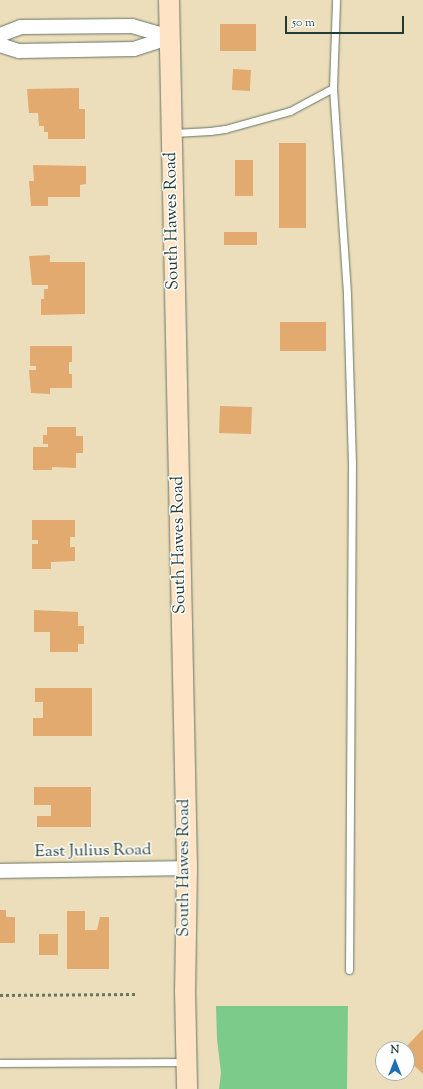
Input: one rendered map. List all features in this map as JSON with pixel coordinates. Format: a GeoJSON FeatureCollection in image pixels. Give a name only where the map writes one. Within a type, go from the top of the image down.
{"type":"FeatureCollection","features":[{"type":"Feature","properties":{"kind":"main road","name":"South Hawes Road"},"geometry":{"type":"LineString","coordinates":[[169,0],[187,868],[185,990],[187,1089]]}},
{"type":"Feature","properties":{"kind":"street"},"geometry":{"type":"LineString","coordinates":[[0,35],[21,27],[132,26],[170,37]]}},
{"type":"Feature","properties":{"kind":"street"},"geometry":{"type":"LineString","coordinates":[[0,46],[19,51],[134,49],[170,37]]}},
{"type":"Feature","properties":{"kind":"street","name":"East Julius Road"},"geometry":{"type":"LineString","coordinates":[[0,871],[187,868]]}},
{"type":"Feature","properties":{"kind":"lane"},"geometry":{"type":"LineString","coordinates":[[336,0],[333,88],[347,295],[352,466],[349,970]]}},
{"type":"Feature","properties":{"kind":"lane"},"geometry":{"type":"LineString","coordinates":[[172,133],[225,129],[290,111],[333,88]]}},
{"type":"Feature","properties":{"kind":"lane"},"geometry":{"type":"LineString","coordinates":[[0,1063],[187,1062]]}},
{"type":"Feature","properties":{"kind":"path"},"geometry":{"type":"LineString","coordinates":[[0,995],[137,994]]}},
{"type":"Feature","properties":{"kind":"green space"},"geometry":{"type":"Polygon","coordinates":[[[216,1006],[348,1006],[347,1089],[219,1089],[221,1073],[217,1039],[216,1006]]]}},
{"type":"Feature","properties":{"kind":"building"},"geometry":{"type":"Polygon","coordinates":[[[220,24],[256,24],[256,51],[220,51],[220,24]]]}},
{"type":"Feature","properties":{"kind":"building"},"geometry":{"type":"Polygon","coordinates":[[[233,69],[251,70],[250,91],[232,90],[233,69]]]}},
{"type":"Feature","properties":{"kind":"building"},"geometry":{"type":"Polygon","coordinates":[[[79,88],[79,109],[85,109],[85,139],[48,139],[48,132],[44,132],[44,126],[39,126],[38,113],[29,113],[27,89],[79,88]]]}},
{"type":"Feature","properties":{"kind":"building"},"geometry":{"type":"Polygon","coordinates":[[[279,143],[306,143],[306,228],[279,228],[279,143]]]}},
{"type":"Feature","properties":{"kind":"building"},"geometry":{"type":"Polygon","coordinates":[[[235,160],[253,160],[253,196],[235,196],[235,160]]]}},
{"type":"Feature","properties":{"kind":"building"},"geometry":{"type":"Polygon","coordinates":[[[33,165],[86,166],[86,184],[80,185],[80,197],[48,197],[48,206],[31,206],[29,181],[34,181],[33,165]]]}},
{"type":"Feature","properties":{"kind":"building"},"geometry":{"type":"Polygon","coordinates":[[[224,232],[257,232],[257,245],[224,245],[224,232]]]}},
{"type":"Feature","properties":{"kind":"building"},"geometry":{"type":"Polygon","coordinates":[[[50,255],[50,262],[85,262],[85,314],[41,315],[41,299],[44,299],[44,289],[48,289],[48,285],[32,285],[29,256],[50,255]]]}},
{"type":"Feature","properties":{"kind":"building"},"geometry":{"type":"Polygon","coordinates":[[[280,322],[326,322],[326,351],[280,351],[280,322]]]}},
{"type":"Feature","properties":{"kind":"building"},"geometry":{"type":"Polygon","coordinates":[[[30,346],[72,346],[72,362],[69,362],[69,374],[72,374],[72,388],[50,388],[50,394],[31,393],[29,370],[36,370],[36,366],[30,366],[30,346]]]}},
{"type":"Feature","properties":{"kind":"building"},"geometry":{"type":"Polygon","coordinates":[[[220,406],[252,407],[251,434],[219,433],[220,406]]]}},
{"type":"Feature","properties":{"kind":"building"},"geometry":{"type":"Polygon","coordinates":[[[47,427],[76,427],[76,436],[83,436],[83,453],[76,453],[76,468],[52,467],[52,470],[33,470],[33,447],[48,447],[48,444],[43,444],[43,435],[47,435],[47,427]]]}},
{"type":"Feature","properties":{"kind":"building"},"geometry":{"type":"Polygon","coordinates":[[[32,520],[75,520],[75,537],[70,537],[70,547],[75,547],[75,561],[51,562],[51,569],[32,569],[32,544],[38,544],[38,540],[32,540],[32,520]]]}},
{"type":"Feature","properties":{"kind":"building"},"geometry":{"type":"Polygon","coordinates":[[[34,610],[78,612],[78,626],[84,626],[84,644],[78,644],[78,652],[50,652],[50,632],[34,632],[34,610]]]}},
{"type":"Feature","properties":{"kind":"building"},"geometry":{"type":"Polygon","coordinates":[[[35,688],[92,688],[92,736],[33,736],[33,718],[43,718],[43,702],[35,702],[35,688]]]}},
{"type":"Feature","properties":{"kind":"building"},"geometry":{"type":"Polygon","coordinates":[[[34,787],[91,787],[91,827],[37,827],[37,816],[51,816],[51,805],[34,805],[34,787]]]}},
{"type":"Feature","properties":{"kind":"building"},"geometry":{"type":"Polygon","coordinates":[[[0,910],[6,910],[6,917],[15,917],[15,943],[0,943],[0,910]]]}},
{"type":"Feature","properties":{"kind":"building"},"geometry":{"type":"Polygon","coordinates":[[[67,911],[85,911],[85,930],[97,930],[100,917],[109,917],[109,969],[67,969],[67,911]]]}},
{"type":"Feature","properties":{"kind":"building"},"geometry":{"type":"Polygon","coordinates":[[[39,934],[58,934],[58,955],[39,955],[39,934]]]}},
{"type":"Feature","properties":{"kind":"building"},"geometry":{"type":"Polygon","coordinates":[[[423,1029],[423,1074],[415,1066],[415,1041],[412,1041],[423,1029]]]}}]}
